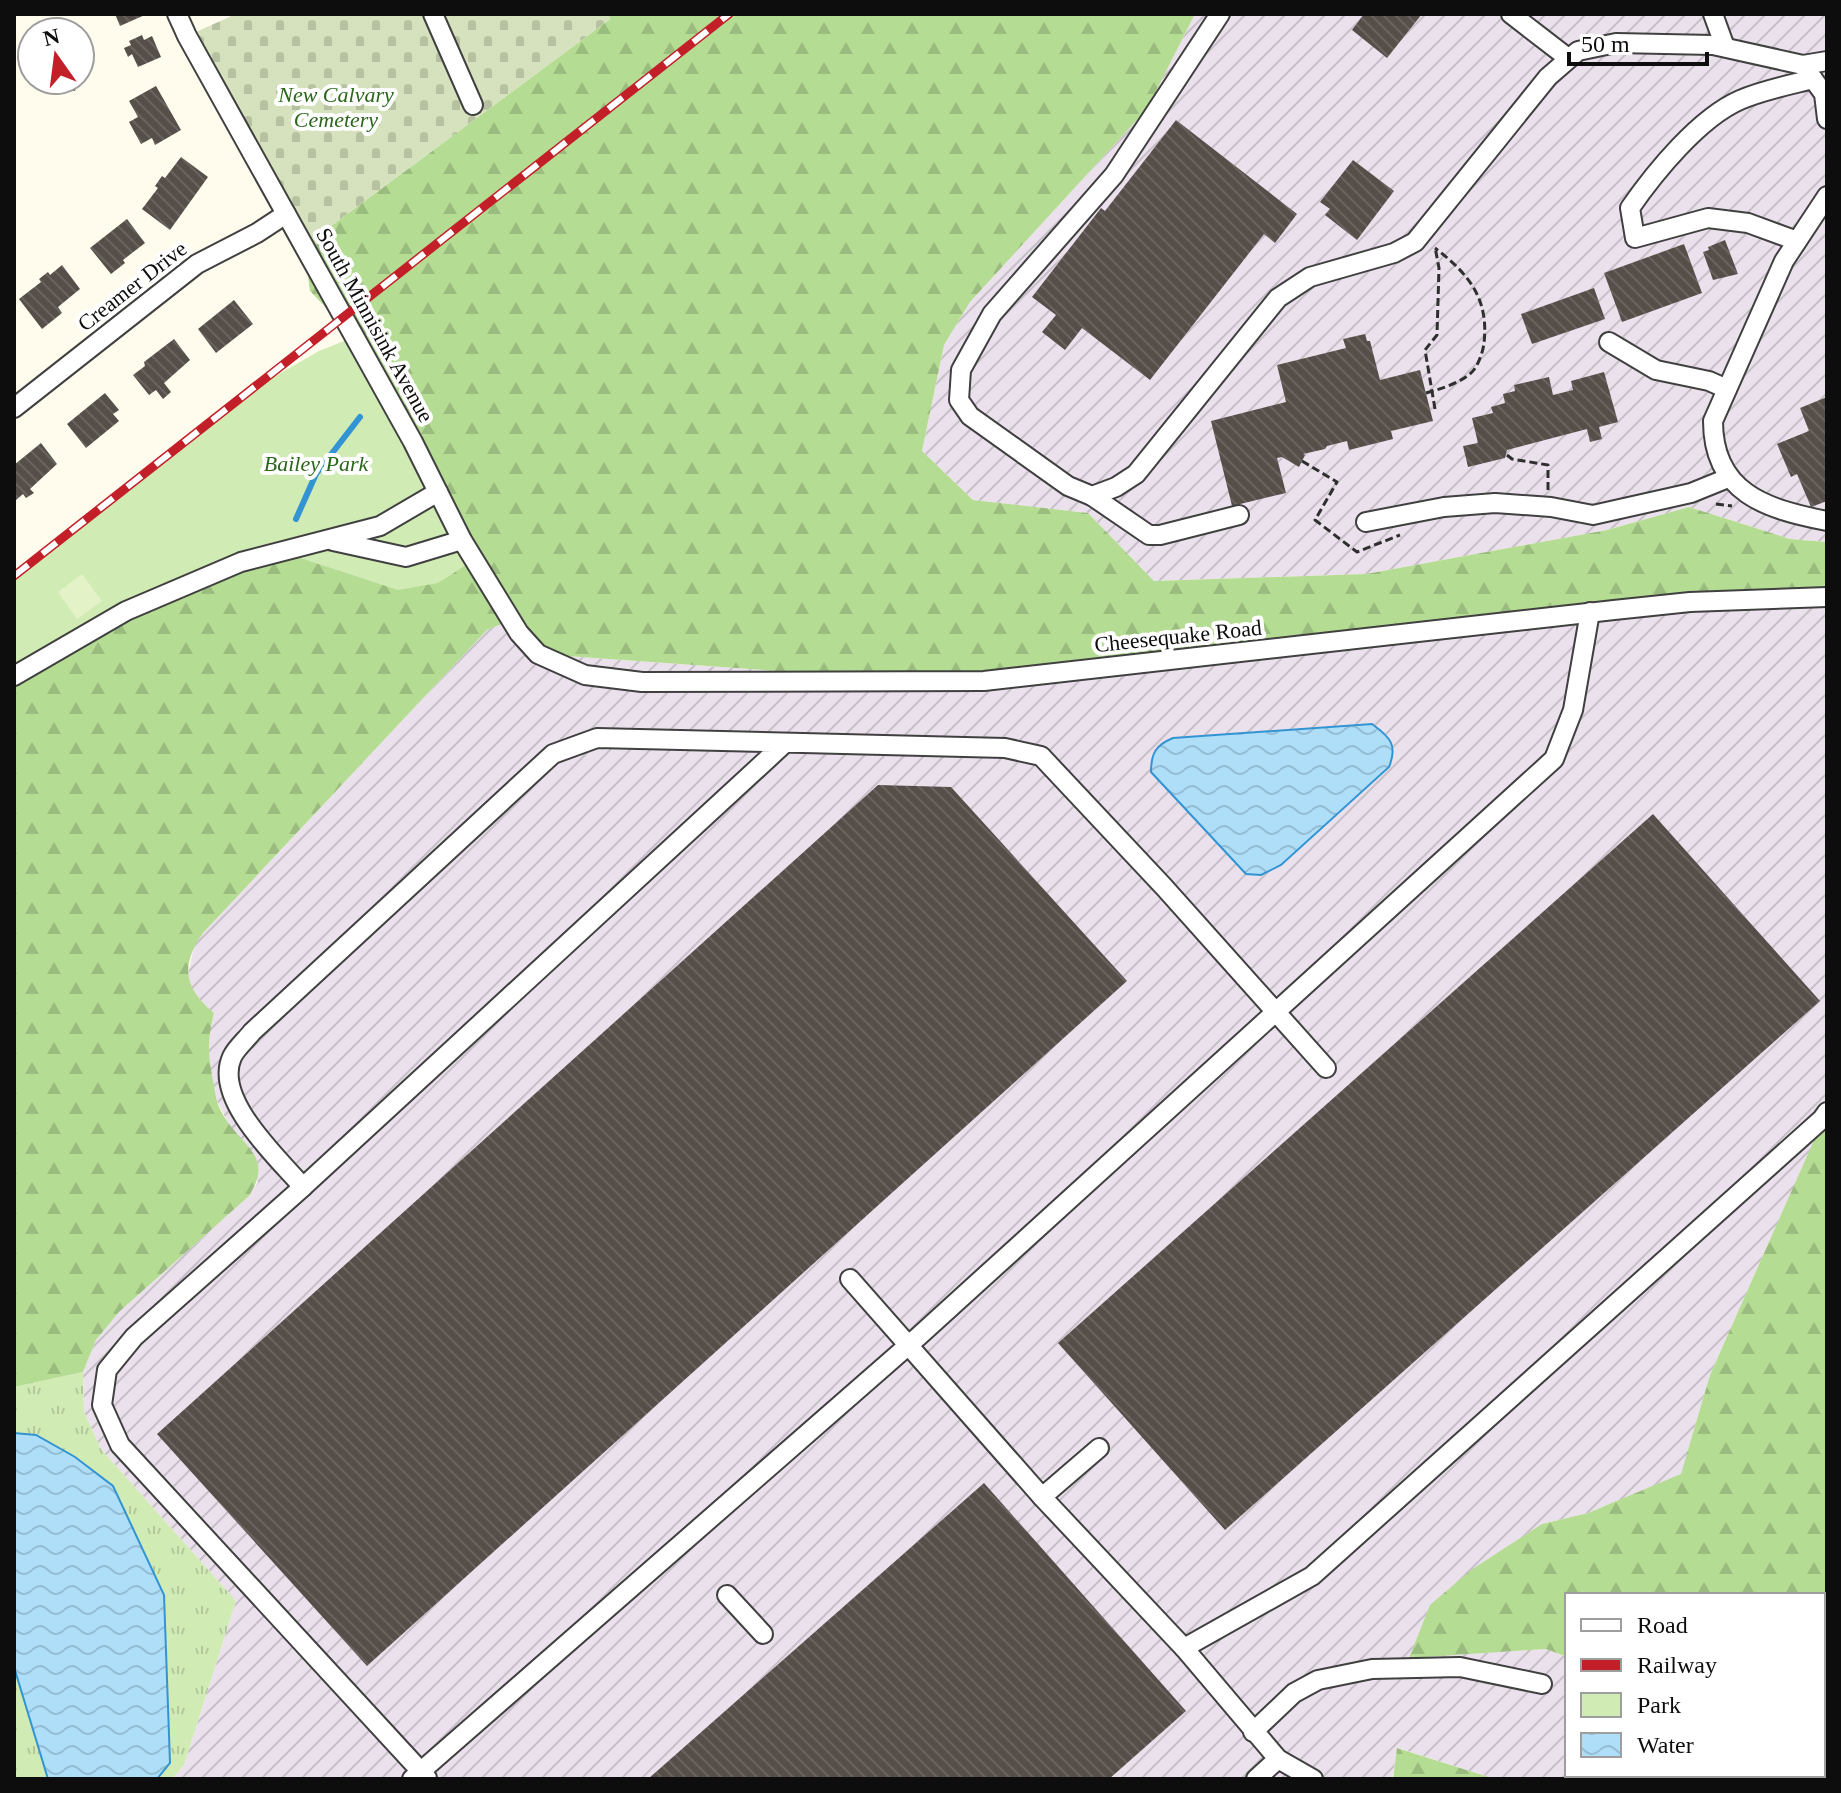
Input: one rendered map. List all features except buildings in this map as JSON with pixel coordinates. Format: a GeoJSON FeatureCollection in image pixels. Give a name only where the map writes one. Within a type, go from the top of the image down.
{"type":"FeatureCollection","features":[{"type":"Feature","properties":{"kind":"street","name":"South Minnisink Avenue"},"geometry":{"type":"LineString","coordinates":[[177,14],[462,540],[519,633],[538,654]]}},
{"type":"Feature","properties":{"kind":"street"},"geometry":{"type":"LineString","coordinates":[[433,14],[473,105]]}},
{"type":"Feature","properties":{"kind":"street"},"geometry":{"type":"LineString","coordinates":[[1220,14],[1114,175],[992,314],[961,370],[959,400],[970,416],[1068,486],[1092,496],[1149,535],[1239,515]]}},
{"type":"Feature","properties":{"kind":"street"},"geometry":{"type":"LineString","coordinates":[[1511,14],[1568,58]]}},
{"type":"Feature","properties":{"kind":"street"},"geometry":{"type":"LineString","coordinates":[[1713,14],[1725,47]]}},
{"type":"Feature","properties":{"kind":"street"},"geometry":{"type":"LineString","coordinates":[[1092,496],[1116,487],[1136,474],[1278,298],[1310,277],[1394,253],[1415,242],[1548,77],[1578,51],[1616,43],[1725,47],[1808,72],[1824,94],[1827,119]]}},
{"type":"Feature","properties":{"kind":"street"},"geometry":{"type":"LineString","coordinates":[[1797,241],[1748,223],[1708,218],[1635,238],[1630,208],[1652,176],[1694,132],[1739,100],[1827,61]]}},
{"type":"Feature","properties":{"kind":"street"},"geometry":{"type":"LineString","coordinates":[[1827,196],[1784,261],[1713,421],[1713,440],[1728,478],[1743,492],[1781,510],[1827,521]]}},
{"type":"Feature","properties":{"kind":"street","name":"Creamer Drive"},"geometry":{"type":"LineString","coordinates":[[14,408],[197,264],[286,214]]}},
{"type":"Feature","properties":{"kind":"street"},"geometry":{"type":"LineString","coordinates":[[1609,342],[1656,370],[1709,381],[1727,389]]}},
{"type":"Feature","properties":{"kind":"street"},"geometry":{"type":"LineString","coordinates":[[1366,522],[1444,507],[1495,503],[1548,506],[1593,515],[1691,493],[1728,478]]}},
{"type":"Feature","properties":{"kind":"street"},"geometry":{"type":"LineString","coordinates":[[14,676],[126,611],[241,562],[380,526],[438,492]]}},
{"type":"Feature","properties":{"kind":"street"},"geometry":{"type":"LineString","coordinates":[[330,540],[406,557],[462,540]]}},
{"type":"Feature","properties":{"kind":"street","name":"Cheesequake Road"},"geometry":{"type":"LineString","coordinates":[[538,654],[585,675],[642,682],[984,681],[1690,602],[1827,597]]}},
{"type":"Feature","properties":{"kind":"street"},"geometry":{"type":"LineString","coordinates":[[785,743],[303,1187],[134,1337],[107,1370],[102,1405],[120,1445],[420,1776],[908,1346],[1554,759],[1573,710],[1590,612]]}},
{"type":"Feature","properties":{"kind":"street"},"geometry":{"type":"LineString","coordinates":[[303,1187],[242,1116],[229,1086],[232,1057],[252,1032],[553,754],[597,738],[1005,748],[1041,756],[1164,887],[1326,1068]]}},
{"type":"Feature","properties":{"kind":"street"},"geometry":{"type":"LineString","coordinates":[[1184,1648],[1312,1576],[1827,1112]]}},
{"type":"Feature","properties":{"kind":"street"},"geometry":{"type":"LineString","coordinates":[[850,1279],[1042,1497],[1184,1648],[1278,1759],[1313,1779]]}},
{"type":"Feature","properties":{"kind":"street"},"geometry":{"type":"LineString","coordinates":[[1042,1497],[1099,1448]]}},
{"type":"Feature","properties":{"kind":"street"},"geometry":{"type":"LineString","coordinates":[[727,1595],[763,1634]]}},
{"type":"Feature","properties":{"kind":"street"},"geometry":{"type":"LineString","coordinates":[[1253,1732],[1294,1693],[1318,1680],[1372,1669],[1460,1667],[1542,1684]]}},
{"type":"Feature","properties":{"kind":"street"},"geometry":{"type":"LineString","coordinates":[[1256,1779],[1278,1759]]}},
{"type":"Feature","properties":{"kind":"path"},"geometry":{"type":"LineString","coordinates":[[1430,223],[1439,268],[1437,335],[1425,350],[1428,393],[1435,409]]}},
{"type":"Feature","properties":{"kind":"path"},"geometry":{"type":"LineString","coordinates":[[1428,393],[1473,371],[1483,350],[1486,326],[1484,309],[1476,290],[1454,264],[1435,248]]}},
{"type":"Feature","properties":{"kind":"path"},"geometry":{"type":"LineString","coordinates":[[1507,455],[1512,459],[1548,465],[1548,496]]}},
{"type":"Feature","properties":{"kind":"shaded area"},"geometry":{"type":"Polygon","coordinates":[[[1195,14],[1827,14],[1827,542],[1790,539],[1689,507],[1607,530],[1366,574],[1154,581],[1088,513],[973,500],[922,451],[944,345],[970,302],[1147,109],[1195,14]]]}},
{"type":"Feature","properties":{"kind":"shaded area"},"geometry":{"type":"Polygon","coordinates":[[[1827,598],[1827,1112],[1710,1375],[1681,1475],[1588,1513],[1542,1524],[1409,1657],[1546,1649],[1565,1656],[1565,1777],[1730,1779],[1495,1779],[1398,1748],[1392,1779],[172,1779],[184,1765],[236,1601],[101,1449],[84,1412],[83,1372],[96,1340],[119,1312],[249,1196],[258,1182],[215,1097],[207,1040],[214,1013],[198,1000],[190,987],[188,975],[194,946],[487,630],[510,620],[538,654],[805,673],[1387,636],[1827,598]]]}},
{"type":"Feature","properties":{"kind":"green space","name":"New Calvary Cemetery"},"geometry":{"type":"Polygon","coordinates":[[[236,14],[608,14],[610,19],[304,246],[187,36],[236,14]]]}},
{"type":"Feature","properties":{"kind":"green space"},"geometry":{"type":"Polygon","coordinates":[[[608,14],[1195,14],[1147,109],[970,302],[944,345],[922,451],[973,500],[1088,513],[1154,581],[1366,574],[1607,530],[1689,507],[1790,539],[1827,542],[1827,597],[962,676],[805,673],[538,654],[511,620],[487,630],[203,933],[191,956],[188,966],[191,985],[196,995],[214,1013],[209,1055],[218,1104],[256,1160],[256,1182],[249,1196],[119,1312],[96,1340],[83,1372],[14,1387],[14,676],[354,337],[310,291],[304,246],[610,19],[608,14]]]}},
{"type":"Feature","properties":{"kind":"green space","name":"Bailey Park"},"geometry":{"type":"Polygon","coordinates":[[[354,337],[474,560],[438,583],[398,590],[282,552],[241,562],[14,676],[14,576],[241,396],[319,351],[354,337]]]}},
{"type":"Feature","properties":{"kind":"green space"},"geometry":{"type":"Polygon","coordinates":[[[82,574],[102,601],[77,619],[58,592],[82,574]]]}},
{"type":"Feature","properties":{"kind":"green space"},"geometry":{"type":"Polygon","coordinates":[[[1827,1111],[1827,1779],[1730,1779],[1825,1777],[1825,1593],[1565,1593],[1565,1656],[1546,1649],[1409,1658],[1430,1605],[1471,1570],[1542,1524],[1588,1513],[1681,1474],[1710,1375],[1827,1111]]]}},
{"type":"Feature","properties":{"kind":"green space"},"geometry":{"type":"Polygon","coordinates":[[[83,1372],[84,1412],[101,1449],[236,1601],[184,1765],[172,1779],[157,1779],[170,1763],[75,1457],[36,1435],[14,1433],[14,1387],[83,1372]]]}},
{"type":"Feature","properties":{"kind":"green space"},"geometry":{"type":"Polygon","coordinates":[[[14,1667],[48,1779],[14,1779],[14,1667]]]}},
{"type":"Feature","properties":{"kind":"green space"},"geometry":{"type":"Polygon","coordinates":[[[1397,1748],[1495,1779],[1393,1779],[1397,1748]]]}},
{"type":"Feature","properties":{"kind":"water"},"geometry":{"type":"Polygon","coordinates":[[[1372,724],[1391,742],[1393,753],[1389,767],[1281,865],[1261,875],[1246,874],[1151,772],[1156,750],[1173,738],[1372,724]]]}},
{"type":"Feature","properties":{"kind":"water"},"geometry":{"type":"Polygon","coordinates":[[[14,1433],[36,1435],[75,1457],[113,1486],[164,1595],[170,1763],[157,1779],[48,1779],[14,1667],[14,1433]]]}},
{"type":"Feature","properties":{"kind":"waterway"},"geometry":{"type":"LineString","coordinates":[[296,519],[316,474],[360,417]]}},
{"type":"Feature","properties":{"kind":"railway"},"geometry":{"type":"LineString","coordinates":[[14,576],[729,14]]}}]}
